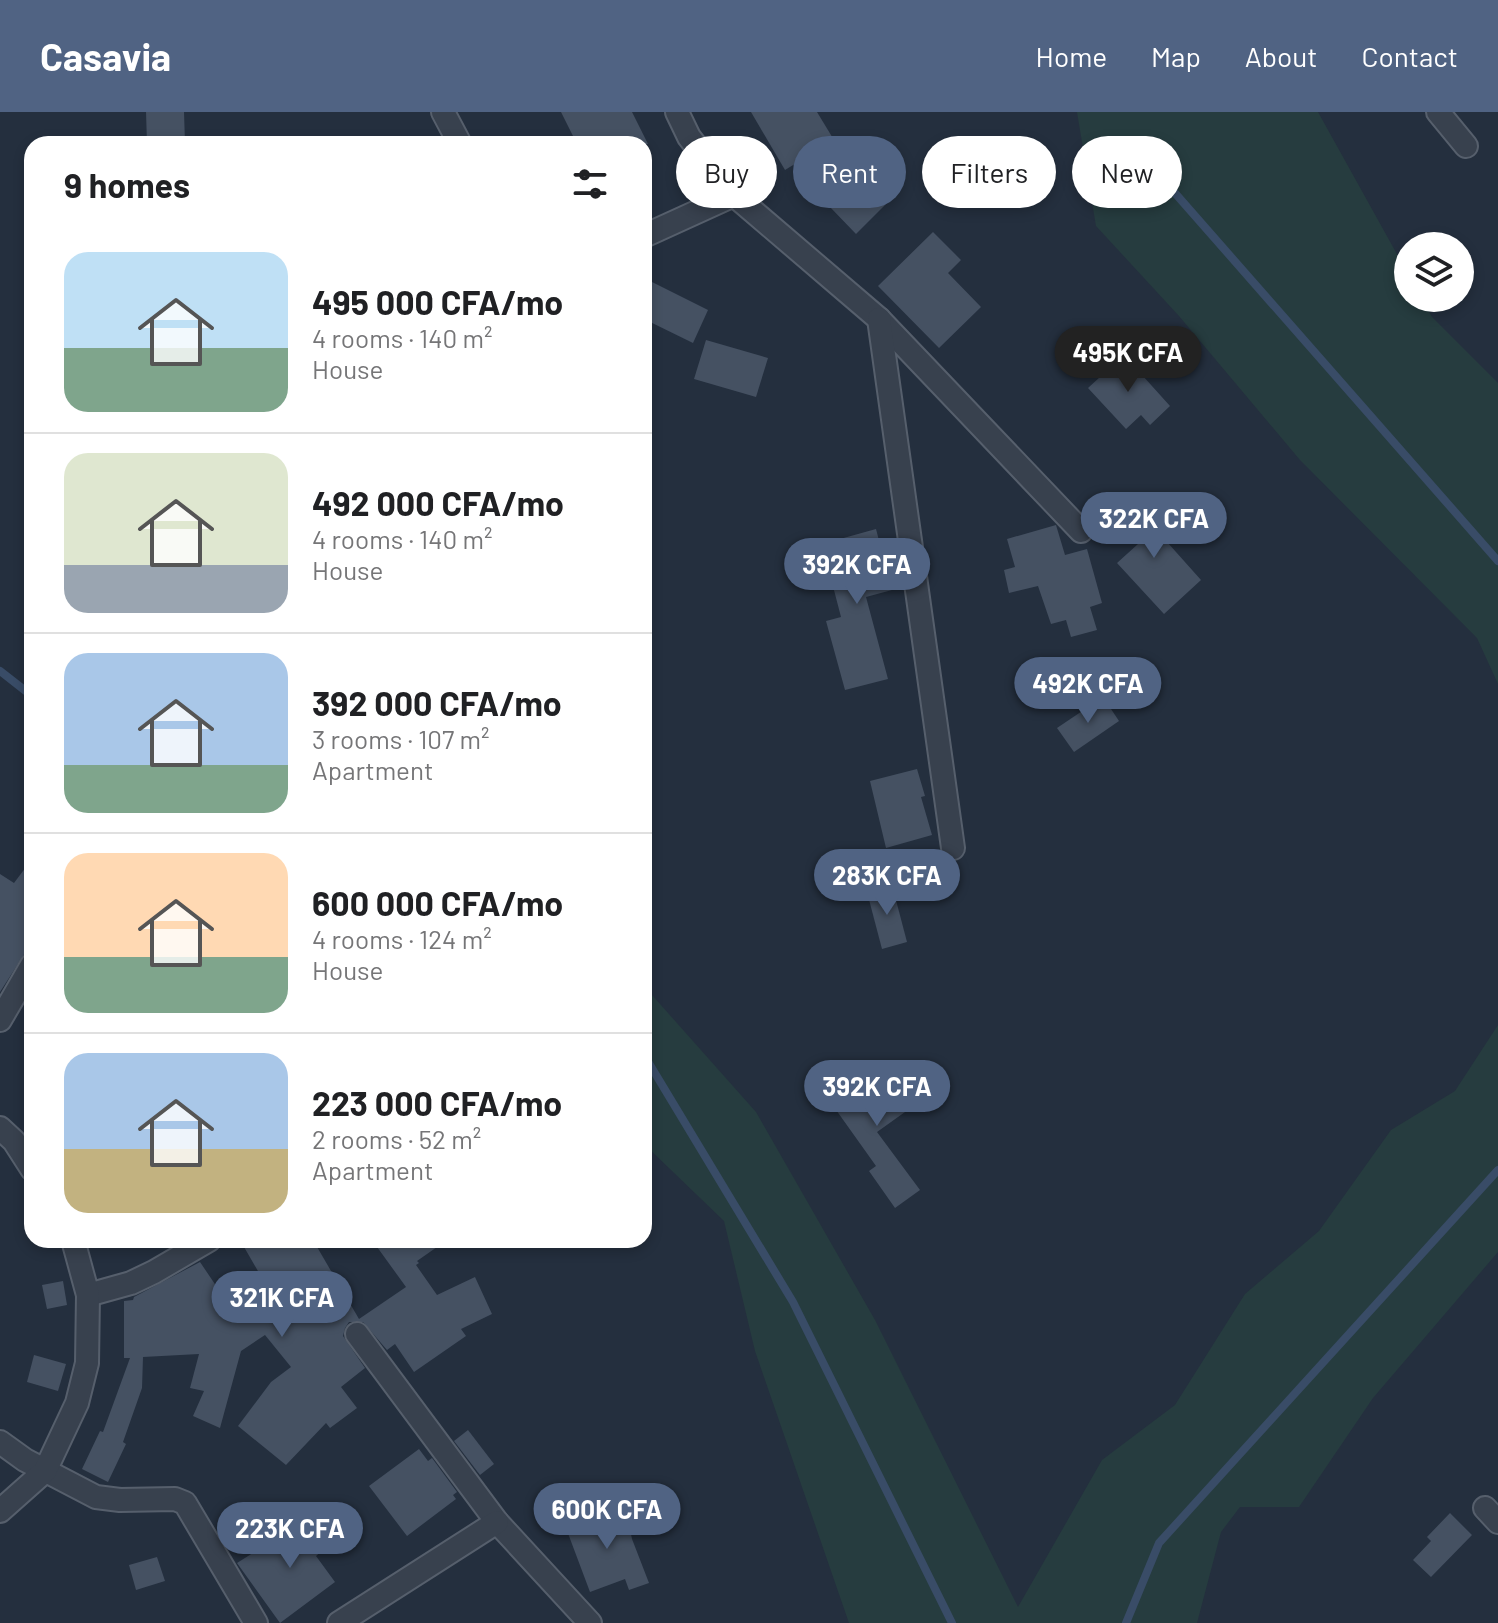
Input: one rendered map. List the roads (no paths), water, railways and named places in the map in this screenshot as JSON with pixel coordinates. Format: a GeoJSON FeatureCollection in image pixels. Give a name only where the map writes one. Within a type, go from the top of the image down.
{"type":"FeatureCollection","features":[{"type":"Feature","properties":{"kind":"street"},"geometry":{"type":"LineString","coordinates":[[443,112],[456,136]]}},
{"type":"Feature","properties":{"kind":"street"},"geometry":{"type":"LineString","coordinates":[[677,112],[689,136]]}},
{"type":"Feature","properties":{"kind":"street"},"geometry":{"type":"LineString","coordinates":[[1438,112],[1466,146]]}},
{"type":"Feature","properties":{"kind":"street"},"geometry":{"type":"LineString","coordinates":[[652,232],[705,208]]}},
{"type":"Feature","properties":{"kind":"street"},"geometry":{"type":"LineString","coordinates":[[749,208],[879,319],[1081,531]]}},
{"type":"Feature","properties":{"kind":"street"},"geometry":{"type":"LineString","coordinates":[[879,319],[953,848]]}},
{"type":"Feature","properties":{"kind":"street"},"geometry":{"type":"LineString","coordinates":[[0,1020],[24,979]]}},
{"type":"Feature","properties":{"kind":"street"},"geometry":{"type":"LineString","coordinates":[[0,1128],[24,1157]]}},
{"type":"Feature","properties":{"kind":"street"},"geometry":{"type":"LineString","coordinates":[[0,1511],[45,1471],[77,1403],[87,1363],[88,1295],[75,1248]]}},
{"type":"Feature","properties":{"kind":"street"},"geometry":{"type":"LineString","coordinates":[[88,1295],[142,1277],[195,1248]]}},
{"type":"Feature","properties":{"kind":"street"},"geometry":{"type":"LineString","coordinates":[[357,1334],[497,1522],[590,1623]]}},
{"type":"Feature","properties":{"kind":"street"},"geometry":{"type":"LineString","coordinates":[[0,1442],[45,1471],[96,1497],[175,1499],[185,1503],[256,1623]]}},
{"type":"Feature","properties":{"kind":"street"},"geometry":{"type":"LineString","coordinates":[[339,1623],[497,1522]]}},
{"type":"Feature","properties":{"kind":"waterway"},"geometry":{"type":"LineString","coordinates":[[1182,201],[1498,561]]}},
{"type":"Feature","properties":{"kind":"waterway"},"geometry":{"type":"LineString","coordinates":[[0,671],[24,690]]}},
{"type":"Feature","properties":{"kind":"waterway"},"geometry":{"type":"LineString","coordinates":[[652,1068],[793,1302],[952,1623]]}},
{"type":"Feature","properties":{"kind":"waterway"},"geometry":{"type":"LineString","coordinates":[[1126,1623],[1159,1543],[1498,1170]]}}]}
